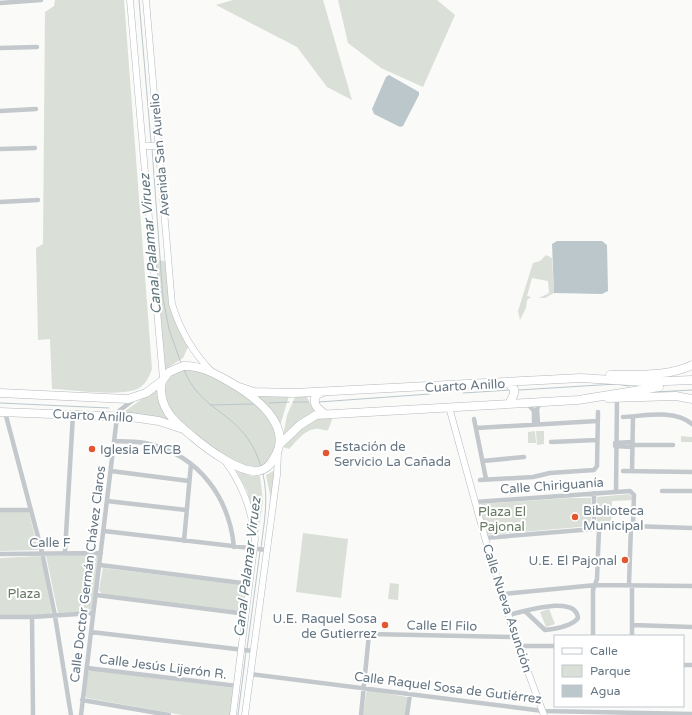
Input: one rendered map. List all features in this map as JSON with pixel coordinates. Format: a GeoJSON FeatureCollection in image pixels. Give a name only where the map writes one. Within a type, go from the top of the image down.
{"type":"FeatureCollection","features":[{"type":"Feature","properties":{"kind":"highway","name":"Cuarto Anillo"},"geometry":{"type":"LineString","coordinates":[[0,393],[121,399],[136,397],[180,367],[193,366],[211,371]]}},
{"type":"Feature","properties":{"kind":"highway"},"geometry":{"type":"LineString","coordinates":[[581,378],[682,370],[692,366]]}},
{"type":"Feature","properties":{"kind":"highway"},"geometry":{"type":"LineString","coordinates":[[211,371],[239,387],[256,399],[270,415],[279,433],[279,448]]}},
{"type":"Feature","properties":{"kind":"highway","name":"Cuarto Anillo"},"geometry":{"type":"LineString","coordinates":[[239,387],[254,392],[270,393],[323,392],[581,378],[644,382],[692,380]]}},
{"type":"Feature","properties":{"kind":"highway"},"geometry":{"type":"LineString","coordinates":[[162,380],[161,393],[165,409],[185,430],[223,458]]}},
{"type":"Feature","properties":{"kind":"highway"},"geometry":{"type":"LineString","coordinates":[[508,382],[514,389],[514,394],[509,404]]}},
{"type":"Feature","properties":{"kind":"highway","name":"Cuarto Anillo"},"geometry":{"type":"LineString","coordinates":[[223,458],[239,466],[255,471],[267,467],[279,448],[308,419],[316,415],[578,400],[650,387],[692,385]]}},
{"type":"Feature","properties":{"kind":"highway"},"geometry":{"type":"LineString","coordinates":[[323,392],[316,395],[315,402],[318,409],[325,414]]}},
{"type":"Feature","properties":{"kind":"highway"},"geometry":{"type":"LineString","coordinates":[[578,400],[676,396],[692,399]]}},
{"type":"Feature","properties":{"kind":"highway","name":"Cuarto Anillo"},"geometry":{"type":"LineString","coordinates":[[3,412],[73,414],[152,419],[185,430]]}},
{"type":"Feature","properties":{"kind":"main road","name":"Avenida San Aurelio"},"geometry":{"type":"LineString","coordinates":[[130,0],[145,146],[162,380]]}},
{"type":"Feature","properties":{"kind":"main road","name":"Avenida San Aurelio"},"geometry":{"type":"LineString","coordinates":[[146,0],[157,146],[172,304],[179,327],[190,347],[211,371]]}},
{"type":"Feature","properties":{"kind":"main road"},"geometry":{"type":"LineString","coordinates":[[145,146],[157,146]]}},
{"type":"Feature","properties":{"kind":"main road","name":"Calle Nueva Asunción"},"geometry":{"type":"LineString","coordinates":[[449,407],[508,615],[543,713]]}},
{"type":"Feature","properties":{"kind":"main road"},"geometry":{"type":"LineString","coordinates":[[245,715],[264,550],[277,475],[279,448]]}},
{"type":"Feature","properties":{"kind":"main road"},"geometry":{"type":"LineString","coordinates":[[223,458],[237,477],[249,504],[254,524],[256,549],[233,715]]}},
{"type":"Feature","properties":{"kind":"street"},"geometry":{"type":"LineString","coordinates":[[0,3],[41,0]]}},
{"type":"Feature","properties":{"kind":"street"},"geometry":{"type":"LineString","coordinates":[[0,48],[37,47]]}},
{"type":"Feature","properties":{"kind":"street"},"geometry":{"type":"LineString","coordinates":[[0,112],[36,109]]}},
{"type":"Feature","properties":{"kind":"street"},"geometry":{"type":"LineString","coordinates":[[0,150],[35,148]]}},
{"type":"Feature","properties":{"kind":"street"},"geometry":{"type":"LineString","coordinates":[[0,202],[38,200]]}},
{"type":"Feature","properties":{"kind":"street"},"geometry":{"type":"LineString","coordinates":[[117,417],[120,412],[136,397]]}},
{"type":"Feature","properties":{"kind":"street"},"geometry":{"type":"LineString","coordinates":[[616,491],[615,445],[617,398]]}},
{"type":"Feature","properties":{"kind":"street"},"geometry":{"type":"LineString","coordinates":[[536,424],[537,409],[540,403],[543,402]]}},
{"type":"Feature","properties":{"kind":"street"},"geometry":{"type":"LineString","coordinates":[[527,403],[534,410],[536,424]]}},
{"type":"Feature","properties":{"kind":"street"},"geometry":{"type":"LineString","coordinates":[[3,412],[42,552],[55,616],[71,715]]}},
{"type":"Feature","properties":{"kind":"street"},"geometry":{"type":"LineString","coordinates":[[480,480],[533,477],[550,473],[594,470],[597,466],[598,412]]}},
{"type":"Feature","properties":{"kind":"street"},"geometry":{"type":"LineString","coordinates":[[65,552],[73,414]]}},
{"type":"Feature","properties":{"kind":"street"},"geometry":{"type":"LineString","coordinates":[[623,417],[675,415],[692,424]]}},
{"type":"Feature","properties":{"kind":"street","name":"Calle Doctor Germán Chávez Claros"},"geometry":{"type":"LineString","coordinates":[[81,715],[101,553],[110,501],[117,417]]}},
{"type":"Feature","properties":{"kind":"street"},"geometry":{"type":"LineString","coordinates":[[632,471],[633,417]]}},
{"type":"Feature","properties":{"kind":"street"},"geometry":{"type":"LineString","coordinates":[[474,419],[486,479]]}},
{"type":"Feature","properties":{"kind":"street"},"geometry":{"type":"LineString","coordinates":[[476,428],[597,421]]}},
{"type":"Feature","properties":{"kind":"street"},"geometry":{"type":"LineString","coordinates":[[551,442],[597,440]]}},
{"type":"Feature","properties":{"kind":"street"},"geometry":{"type":"LineString","coordinates":[[116,441],[149,444],[172,451],[191,464],[208,480],[221,500],[230,523],[234,547]]}},
{"type":"Feature","properties":{"kind":"street"},"geometry":{"type":"LineString","coordinates":[[615,445],[673,445]]}},
{"type":"Feature","properties":{"kind":"street"},"geometry":{"type":"LineString","coordinates":[[483,461],[524,458]]}},
{"type":"Feature","properties":{"kind":"street"},"geometry":{"type":"LineString","coordinates":[[184,541],[191,464]]}},
{"type":"Feature","properties":{"kind":"street"},"geometry":{"type":"LineString","coordinates":[[113,472],[189,481]]}},
{"type":"Feature","properties":{"kind":"street"},"geometry":{"type":"LineString","coordinates":[[624,472],[692,472]]}},
{"type":"Feature","properties":{"kind":"street","name":"Calle Chiriguanía"},"geometry":{"type":"LineString","coordinates":[[475,502],[630,491],[634,495],[632,526]]}},
{"type":"Feature","properties":{"kind":"street"},"geometry":{"type":"LineString","coordinates":[[662,491],[692,491]]}},
{"type":"Feature","properties":{"kind":"street"},"geometry":{"type":"LineString","coordinates":[[593,635],[593,590],[596,585],[597,529],[594,493]]}},
{"type":"Feature","properties":{"kind":"street"},"geometry":{"type":"LineString","coordinates":[[110,501],[186,510]]}},
{"type":"Feature","properties":{"kind":"street"},"geometry":{"type":"LineString","coordinates":[[0,510],[31,510]]}},
{"type":"Feature","properties":{"kind":"street"},"geometry":{"type":"LineString","coordinates":[[485,538],[632,526],[692,528]]}},
{"type":"Feature","properties":{"kind":"street"},"geometry":{"type":"LineString","coordinates":[[632,526],[629,584],[632,588],[632,635]]}},
{"type":"Feature","properties":{"kind":"street"},"geometry":{"type":"LineString","coordinates":[[104,531],[264,550]]}},
{"type":"Feature","properties":{"kind":"street","name":"Calle F"},"geometry":{"type":"LineString","coordinates":[[0,554],[42,552],[101,553]]}},
{"type":"Feature","properties":{"kind":"street"},"geometry":{"type":"LineString","coordinates":[[100,565],[250,584]]}},
{"type":"Feature","properties":{"kind":"street"},"geometry":{"type":"LineString","coordinates":[[502,594],[596,585],[629,584],[692,586]]}},
{"type":"Feature","properties":{"kind":"street"},"geometry":{"type":"LineString","coordinates":[[96,595],[247,614]]}},
{"type":"Feature","properties":{"kind":"street"},"geometry":{"type":"LineString","coordinates":[[508,615],[549,606],[559,606],[574,609],[578,618],[570,624],[545,630],[526,612]]}},
{"type":"Feature","properties":{"kind":"street"},"geometry":{"type":"LineString","coordinates":[[0,618],[32,618],[93,613]]}},
{"type":"Feature","properties":{"kind":"street"},"geometry":{"type":"LineString","coordinates":[[32,618],[33,715]]}},
{"type":"Feature","properties":{"kind":"street"},"geometry":{"type":"LineString","coordinates":[[632,625],[692,627]]}},
{"type":"Feature","properties":{"kind":"street"},"geometry":{"type":"LineString","coordinates":[[91,632],[252,651]]}},
{"type":"Feature","properties":{"kind":"street","name":"Calle El Filo"},"geometry":{"type":"LineString","coordinates":[[364,688],[369,634],[515,637]]}},
{"type":"Feature","properties":{"kind":"street"},"geometry":{"type":"LineString","coordinates":[[519,646],[554,646]]}},
{"type":"Feature","properties":{"kind":"street","name":"Calle Jesús Lijerón R."},"geometry":{"type":"LineString","coordinates":[[87,668],[237,686]]}},
{"type":"Feature","properties":{"kind":"street","name":"Calle Raquel Sosa de Gutiérrez"},"geometry":{"type":"LineString","coordinates":[[250,674],[410,694],[543,713],[591,709],[632,713],[692,714]]}},
{"type":"Feature","properties":{"kind":"street"},"geometry":{"type":"LineString","coordinates":[[361,715],[364,688]]}},
{"type":"Feature","properties":{"kind":"street"},"geometry":{"type":"LineString","coordinates":[[407,715],[410,694]]}},
{"type":"Feature","properties":{"kind":"street"},"geometry":{"type":"LineString","coordinates":[[82,700],[169,715]]}},
{"type":"Feature","properties":{"kind":"street"},"geometry":{"type":"LineString","coordinates":[[632,707],[632,713]]}},
{"type":"Feature","properties":{"kind":"green space"},"geometry":{"type":"Polygon","coordinates":[[[55,0],[124,0],[152,369],[148,379],[141,387],[126,392],[106,393],[52,389],[50,339],[38,340],[36,248],[43,244],[45,12],[54,6],[55,0]]]}},
{"type":"Feature","properties":{"kind":"green space"},"geometry":{"type":"Polygon","coordinates":[[[233,0],[323,0],[352,100],[327,87],[297,47],[216,5],[233,0]]]}},
{"type":"Feature","properties":{"kind":"green space"},"geometry":{"type":"Polygon","coordinates":[[[338,0],[437,0],[455,15],[423,87],[381,68],[348,43],[338,0]]]}},
{"type":"Feature","properties":{"kind":"green space"},"geometry":{"type":"Polygon","coordinates":[[[546,255],[552,258],[554,293],[545,298],[539,298],[549,293],[548,281],[532,278],[527,296],[531,297],[527,300],[526,308],[520,320],[518,311],[533,263],[540,261],[546,255]]]}},
{"type":"Feature","properties":{"kind":"green space"},"geometry":{"type":"Polygon","coordinates":[[[155,260],[165,261],[174,315],[188,347],[183,358],[164,370],[155,260]]]}},
{"type":"Feature","properties":{"kind":"green space"},"geometry":{"type":"Polygon","coordinates":[[[184,368],[203,371],[223,381],[247,397],[268,416],[274,426],[277,440],[273,452],[264,466],[254,467],[243,464],[221,454],[169,412],[164,397],[166,384],[173,375],[184,368]]]}},
{"type":"Feature","properties":{"kind":"green space"},"geometry":{"type":"Polygon","coordinates":[[[157,388],[161,406],[171,422],[121,414],[157,388]]]}},
{"type":"Feature","properties":{"kind":"green space"},"geometry":{"type":"Polygon","coordinates":[[[255,393],[289,396],[280,426],[266,405],[255,393]]]}},
{"type":"Feature","properties":{"kind":"green space"},"geometry":{"type":"Polygon","coordinates":[[[296,395],[306,395],[311,405],[317,412],[283,436],[287,415],[296,395]]]}},
{"type":"Feature","properties":{"kind":"green space"},"geometry":{"type":"Polygon","coordinates":[[[318,417],[330,417],[332,420],[328,430],[311,430],[301,436],[289,449],[283,447],[298,429],[318,417]]]}},
{"type":"Feature","properties":{"kind":"green space"},"geometry":{"type":"Polygon","coordinates":[[[535,431],[536,443],[528,443],[528,432],[535,431]]]}},
{"type":"Feature","properties":{"kind":"green space"},"geometry":{"type":"Polygon","coordinates":[[[536,431],[544,431],[544,444],[537,445],[536,431]]]}},
{"type":"Feature","properties":{"kind":"green space"},"geometry":{"type":"Polygon","coordinates":[[[681,436],[692,437],[692,442],[681,442],[681,436]]]}},
{"type":"Feature","properties":{"kind":"green space"},"geometry":{"type":"Polygon","coordinates":[[[236,470],[252,476],[260,476],[263,501],[258,534],[247,491],[236,470]]]}},
{"type":"Feature","properties":{"kind":"green space"},"geometry":{"type":"Polygon","coordinates":[[[275,470],[271,500],[266,475],[275,470]]]}},
{"type":"Feature","properties":{"kind":"green space"},"geometry":{"type":"Polygon","coordinates":[[[629,494],[632,497],[632,500],[612,501],[611,526],[597,526],[597,497],[629,494]]]}},
{"type":"Feature","properties":{"kind":"green space","name":"Plaza El Pajonal"},"geometry":{"type":"Polygon","coordinates":[[[591,498],[591,526],[487,535],[479,509],[481,504],[591,498]]]}},
{"type":"Feature","properties":{"kind":"green space"},"geometry":{"type":"Polygon","coordinates":[[[0,512],[29,512],[38,550],[0,551],[0,512]]]}},
{"type":"Feature","properties":{"kind":"green space"},"geometry":{"type":"Polygon","coordinates":[[[303,533],[348,539],[341,598],[296,592],[303,533]]]}},
{"type":"Feature","properties":{"kind":"green space"},"geometry":{"type":"Polygon","coordinates":[[[96,554],[99,556],[92,609],[89,612],[58,613],[46,556],[96,554]]]}},
{"type":"Feature","properties":{"kind":"green space","name":"Plaza"},"geometry":{"type":"Polygon","coordinates":[[[39,556],[42,558],[52,615],[0,617],[0,558],[39,556]]]}},
{"type":"Feature","properties":{"kind":"green space"},"geometry":{"type":"Polygon","coordinates":[[[103,568],[243,585],[246,588],[243,609],[240,611],[102,594],[99,590],[103,568]]]}},
{"type":"Feature","properties":{"kind":"green space"},"geometry":{"type":"Polygon","coordinates":[[[390,583],[399,584],[398,600],[388,599],[390,583]]]}},
{"type":"Feature","properties":{"kind":"green space"},"geometry":{"type":"Polygon","coordinates":[[[549,609],[555,624],[546,627],[540,612],[549,609]]]}},
{"type":"Feature","properties":{"kind":"green space"},"geometry":{"type":"Polygon","coordinates":[[[91,670],[233,688],[230,715],[182,715],[87,698],[85,696],[88,672],[91,670]]]}},
{"type":"Feature","properties":{"kind":"green space"},"geometry":{"type":"Polygon","coordinates":[[[368,690],[407,697],[406,715],[363,715],[366,693],[368,690]]]}},
{"type":"Feature","properties":{"kind":"water"},"geometry":{"type":"Polygon","coordinates":[[[389,75],[419,92],[419,95],[403,126],[400,127],[374,114],[372,109],[386,77],[389,75]]]}},
{"type":"Feature","properties":{"kind":"water"},"geometry":{"type":"Polygon","coordinates":[[[557,241],[602,241],[607,245],[608,291],[602,294],[554,293],[552,244],[557,241]]]}},
{"type":"Feature","properties":{"kind":"waterway","name":"Canal Palamar Viruez"},"geometry":{"type":"LineString","coordinates":[[139,0],[151,142]]}},
{"type":"Feature","properties":{"kind":"waterway","name":"Canal Palamar Viruez"},"geometry":{"type":"LineString","coordinates":[[152,148],[163,298],[169,329],[181,363]]}},
{"type":"Feature","properties":{"kind":"waterway","name":"Canal Palamar Viruez"},"geometry":{"type":"LineString","coordinates":[[184,370],[190,382],[198,392],[232,421],[248,439],[256,452],[261,467]]}},
{"type":"Feature","properties":{"kind":"waterway"},"geometry":{"type":"LineString","coordinates":[[519,390],[616,384],[629,386]]}},
{"type":"Feature","properties":{"kind":"waterway"},"geometry":{"type":"LineString","coordinates":[[463,393],[510,390]]}},
{"type":"Feature","properties":{"kind":"waterway"},"geometry":{"type":"LineString","coordinates":[[655,392],[692,390]]}},
{"type":"Feature","properties":{"kind":"waterway"},"geometry":{"type":"LineString","coordinates":[[319,402],[430,394]]}},
{"type":"Feature","properties":{"kind":"waterway"},"geometry":{"type":"LineString","coordinates":[[269,403],[289,402]]}},
{"type":"Feature","properties":{"kind":"waterway"},"geometry":{"type":"LineString","coordinates":[[293,402],[308,402]]}},
{"type":"Feature","properties":{"kind":"waterway"},"geometry":{"type":"LineString","coordinates":[[0,403],[109,408]]}},
{"type":"Feature","properties":{"kind":"waterway"},"geometry":{"type":"LineString","coordinates":[[210,405],[254,404]]}},
{"type":"Feature","properties":{"kind":"waterway","name":"Canal Palamar Viruez"},"geometry":{"type":"LineString","coordinates":[[261,548],[266,502],[263,474]]}},
{"type":"Feature","properties":{"kind":"waterway","name":"Canal Palamar Viruez"},"geometry":{"type":"LineString","coordinates":[[247,649],[260,551]]}},
{"type":"Feature","properties":{"kind":"waterway","name":"Canal Palamar Viruez"},"geometry":{"type":"LineString","coordinates":[[238,715],[246,652]]}},
{"type":"Feature","properties":{"kind":"place","name":"Iglesia EMCB"},"geometry":{"type":"Point","coordinates":[92,449]}},
{"type":"Feature","properties":{"kind":"place","name":"Estación de Servicio La Cañada"},"geometry":{"type":"Point","coordinates":[326,453]}},
{"type":"Feature","properties":{"kind":"place","name":"Biblioteca Municipal"},"geometry":{"type":"Point","coordinates":[575,517]}},
{"type":"Feature","properties":{"kind":"place","name":"U.E. El Pajonal"},"geometry":{"type":"Point","coordinates":[625,560]}},
{"type":"Feature","properties":{"kind":"place","name":"U.E. Raquel Sosa de Gutierrez"},"geometry":{"type":"Point","coordinates":[385,625]}}]}
